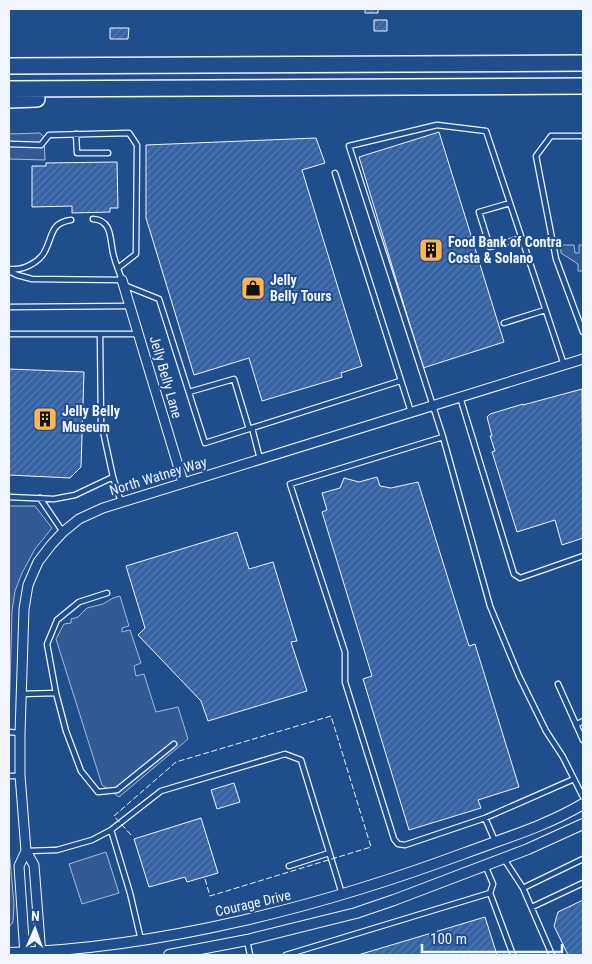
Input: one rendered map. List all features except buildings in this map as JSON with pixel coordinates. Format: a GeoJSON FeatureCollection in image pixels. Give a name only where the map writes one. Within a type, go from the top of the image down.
{"type":"FeatureCollection","features":[{"type":"Feature","properties":{"kind":"highway"},"geometry":{"type":"LineString","coordinates":[[9,56],[79,66]]}},
{"type":"Feature","properties":{"kind":"highway"},"geometry":{"type":"LineString","coordinates":[[9,66],[583,63]]}},
{"type":"Feature","properties":{"kind":"highway"},"geometry":{"type":"LineString","coordinates":[[9,90],[583,86]]}},
{"type":"Feature","properties":{"kind":"highway"},"geometry":{"type":"LineString","coordinates":[[9,100],[74,97],[125,88]]}},
{"type":"Feature","properties":{"kind":"street","name":"Jelly Belly Lane"},"geometry":{"type":"LineString","coordinates":[[123,282],[183,482]]}},
{"type":"Feature","properties":{"kind":"street","name":"North Watney Way"},"geometry":{"type":"LineString","coordinates":[[41,954],[34,865],[26,851],[20,776],[24,609],[28,585],[38,562],[63,532],[79,520],[103,508],[121,502],[583,359]]}},
{"type":"Feature","properties":{"kind":"street","name":"Courage Drive"},"geometry":{"type":"LineString","coordinates":[[9,954],[41,954],[141,940],[236,922],[342,895],[496,842],[535,827],[583,804]]}},
{"type":"Feature","properties":{"kind":"street"},"geometry":{"type":"LineString","coordinates":[[169,955],[248,940],[365,910],[504,858],[583,824]]}},
{"type":"Feature","properties":{"kind":"street"},"geometry":{"type":"LineString","coordinates":[[496,842],[504,858]]}},
{"type":"Feature","properties":{"kind":"street","name":"North Watney Way"},"geometry":{"type":"LineString","coordinates":[[25,954],[19,866],[26,851]]}},
{"type":"Feature","properties":{"kind":"lane"},"geometry":{"type":"LineString","coordinates":[[564,365],[486,131],[437,125],[349,146],[443,437],[490,606],[519,676],[546,731],[563,756],[583,797]]}},
{"type":"Feature","properties":{"kind":"lane"},"geometry":{"type":"LineString","coordinates":[[9,144],[40,145],[49,135],[129,133],[137,145],[136,254],[118,268]]}},
{"type":"Feature","properties":{"kind":"lane"},"geometry":{"type":"LineString","coordinates":[[76,134],[76,153],[108,153]]}},
{"type":"Feature","properties":{"kind":"lane"},"geometry":{"type":"LineString","coordinates":[[583,136],[551,136],[536,156],[556,259],[583,332]]}},
{"type":"Feature","properties":{"kind":"lane"},"geometry":{"type":"LineString","coordinates":[[335,173],[411,412]]}},
{"type":"Feature","properties":{"kind":"lane"},"geometry":{"type":"LineString","coordinates":[[510,203],[479,212],[490,247],[522,238]]}},
{"type":"Feature","properties":{"kind":"lane"},"geometry":{"type":"LineString","coordinates":[[93,219],[99,220],[108,228],[123,282]]}},
{"type":"Feature","properties":{"kind":"lane"},"geometry":{"type":"LineString","coordinates":[[9,270],[16,270],[34,263],[44,252],[52,231],[58,225],[71,220]]}},
{"type":"Feature","properties":{"kind":"lane"},"geometry":{"type":"LineString","coordinates":[[9,270],[17,275],[32,278],[123,282],[159,299],[205,443],[400,380]]}},
{"type":"Feature","properties":{"kind":"lane"},"geometry":{"type":"LineString","coordinates":[[9,307],[130,306]]}},
{"type":"Feature","properties":{"kind":"lane"},"geometry":{"type":"LineString","coordinates":[[504,323],[546,310]]}},
{"type":"Feature","properties":{"kind":"lane"},"geometry":{"type":"LineString","coordinates":[[9,334],[139,334]]}},
{"type":"Feature","properties":{"kind":"lane"},"geometry":{"type":"LineString","coordinates":[[100,334],[101,422],[113,477],[121,502]]}},
{"type":"Feature","properties":{"kind":"lane"},"geometry":{"type":"LineString","coordinates":[[189,392],[234,379],[260,459]]}},
{"type":"Feature","properties":{"kind":"lane"},"geometry":{"type":"LineString","coordinates":[[460,396],[514,574],[520,578],[583,556]]}},
{"type":"Feature","properties":{"kind":"lane"},"geometry":{"type":"LineString","coordinates":[[443,437],[290,484],[345,652],[345,682],[394,838],[398,844],[405,845],[485,818],[574,779]]}},
{"type":"Feature","properties":{"kind":"lane"},"geometry":{"type":"LineString","coordinates":[[9,497],[54,499],[74,495],[113,477]]}},
{"type":"Feature","properties":{"kind":"lane"},"geometry":{"type":"LineString","coordinates":[[40,498],[63,532]]}},
{"type":"Feature","properties":{"kind":"lane"},"geometry":{"type":"LineString","coordinates":[[107,593],[79,602],[56,620],[47,644],[50,667],[66,731],[81,771],[98,792],[117,790],[174,744]]}},
{"type":"Feature","properties":{"kind":"lane"},"geometry":{"type":"LineString","coordinates":[[558,684],[583,740]]}},
{"type":"Feature","properties":{"kind":"lane"},"geometry":{"type":"LineString","coordinates":[[21,694],[56,693]]}},
{"type":"Feature","properties":{"kind":"lane"},"geometry":{"type":"LineString","coordinates":[[576,725],[583,721]]}},
{"type":"Feature","properties":{"kind":"lane"},"geometry":{"type":"LineString","coordinates":[[9,732],[20,733]]}},
{"type":"Feature","properties":{"kind":"lane"},"geometry":{"type":"LineString","coordinates":[[26,851],[57,850],[92,840],[111,830],[161,791],[285,754],[301,760],[342,895]]}},
{"type":"Feature","properties":{"kind":"lane"},"geometry":{"type":"LineString","coordinates":[[9,776],[20,776]]}},
{"type":"Feature","properties":{"kind":"lane"},"geometry":{"type":"LineString","coordinates":[[485,818],[496,842]]}},
{"type":"Feature","properties":{"kind":"lane"},"geometry":{"type":"LineString","coordinates":[[111,830],[130,893],[141,940]]}},
{"type":"Feature","properties":{"kind":"lane"},"geometry":{"type":"LineString","coordinates":[[289,866],[329,853]]}},
{"type":"Feature","properties":{"kind":"lane"},"geometry":{"type":"LineString","coordinates":[[504,858],[523,888],[552,955]]}},
{"type":"Feature","properties":{"kind":"lane"},"geometry":{"type":"LineString","coordinates":[[523,888],[583,859]]}},
{"type":"Feature","properties":{"kind":"lane"},"geometry":{"type":"LineString","coordinates":[[485,864],[493,884],[490,893],[512,955]]}},
{"type":"Feature","properties":{"kind":"lane"},"geometry":{"type":"LineString","coordinates":[[532,907],[583,883]]}},
{"type":"Feature","properties":{"kind":"lane"},"geometry":{"type":"LineString","coordinates":[[286,955],[490,893]]}},
{"type":"Feature","properties":{"kind":"lane"},"geometry":{"type":"LineString","coordinates":[[248,940],[250,955]]}},
{"type":"Feature","properties":{"kind":"shaded area"},"geometry":{"type":"Polygon","coordinates":[[[40,133],[44,137],[45,160],[9,159],[9,134],[40,133]]]}},
{"type":"Feature","properties":{"kind":"shaded area"},"geometry":{"type":"Polygon","coordinates":[[[561,245],[574,245],[575,253],[579,253],[579,245],[583,245],[583,271],[578,271],[578,264],[561,253],[561,245]]]}},
{"type":"Feature","properties":{"kind":"shaded area"},"geometry":{"type":"Polygon","coordinates":[[[9,506],[35,506],[52,528],[35,549],[15,591],[12,611],[9,723],[9,506]]]}},
{"type":"Feature","properties":{"kind":"shaded area"},"geometry":{"type":"Polygon","coordinates":[[[120,596],[129,626],[122,628],[122,632],[130,630],[141,663],[134,666],[136,676],[144,674],[156,712],[178,707],[188,739],[119,797],[102,785],[56,639],[64,624],[71,623],[71,619],[78,617],[87,608],[103,604],[120,596]]]}},
{"type":"Feature","properties":{"kind":"shaded area"},"geometry":{"type":"Polygon","coordinates":[[[9,849],[14,904],[13,922],[9,927],[9,849]]]}},
{"type":"Feature","properties":{"kind":"shaded area"},"geometry":{"type":"Polygon","coordinates":[[[106,852],[119,893],[82,904],[69,864],[106,852]]]}},
{"type":"Feature","properties":{"kind":"fence"},"geometry":{"type":"LineString","coordinates":[[131,835],[114,816],[176,762],[331,716],[371,847],[210,896],[205,879]]}},
{"type":"Feature","properties":{"kind":"place","name":"Food Bank of Contra Costa & Solano"},"geometry":{"type":"Point","coordinates":[431,250]}},
{"type":"Feature","properties":{"kind":"place","name":"Jelly Belly Tours"},"geometry":{"type":"Point","coordinates":[253,288]}},
{"type":"Feature","properties":{"kind":"place","name":"Jelly Belly Museum"},"geometry":{"type":"Point","coordinates":[45,419]}}]}
